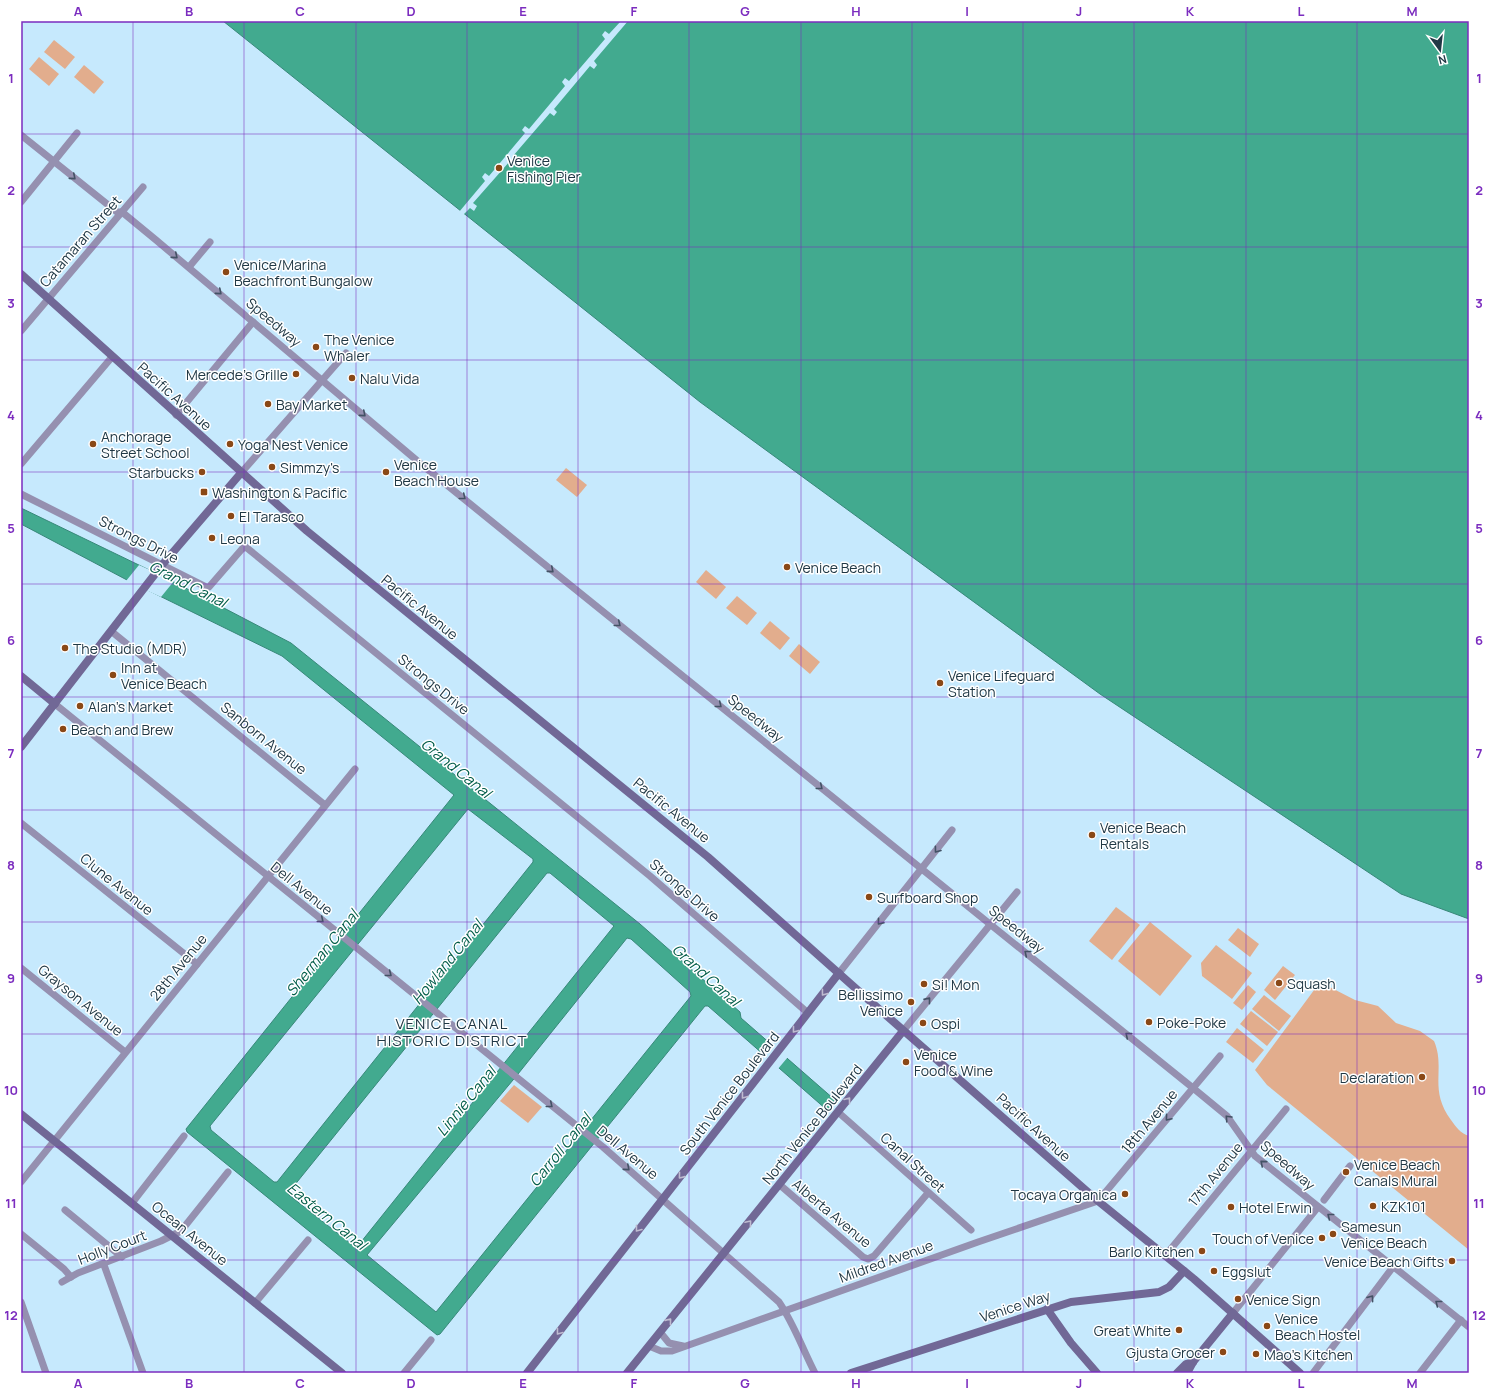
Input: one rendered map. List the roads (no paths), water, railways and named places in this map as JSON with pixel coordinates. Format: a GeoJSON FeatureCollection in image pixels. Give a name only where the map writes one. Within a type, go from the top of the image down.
{"type":"FeatureCollection","features":[{"type":"Feature","properties":{"kind":"main road","name":"Pacific Avenue"},"geometry":{"type":"LineString","coordinates":[[21,274],[339,559],[708,857],[903,1031],[1098,1201],[1184,1271],[1300,1373]]}},
{"type":"Feature","properties":{"kind":"main road"},"geometry":{"type":"LineString","coordinates":[[21,747],[159,569],[241,472]]}},
{"type":"Feature","properties":{"kind":"main road"},"geometry":{"type":"LineString","coordinates":[[21,676],[55,704]]}},
{"type":"Feature","properties":{"kind":"main road","name":"South Venice Boulevard"},"geometry":{"type":"LineString","coordinates":[[528,1373],[662,1198],[839,973]]}},
{"type":"Feature","properties":{"kind":"main road","name":"North Venice Boulevard"},"geometry":{"type":"LineString","coordinates":[[627,1373],[903,1031]]}},
{"type":"Feature","properties":{"kind":"main road","name":"Ocean Avenue"},"geometry":{"type":"LineString","coordinates":[[21,1114],[132,1202],[171,1236],[342,1373]]}},
{"type":"Feature","properties":{"kind":"main road","name":"Venice Way"},"geometry":{"type":"LineString","coordinates":[[851,1373],[1078,1300],[1154,1294],[1169,1287],[1184,1271]]}},
{"type":"Feature","properties":{"kind":"main road"},"geometry":{"type":"LineString","coordinates":[[1047,1309],[1071,1343],[1097,1373]]}},
{"type":"Feature","properties":{"kind":"main road"},"geometry":{"type":"LineString","coordinates":[[1188,1373],[1193,1362],[1233,1313]]}},
{"type":"Feature","properties":{"kind":"main road"},"geometry":{"type":"LineString","coordinates":[[1177,1373],[1186,1364],[1193,1362]]}},
{"type":"Feature","properties":{"kind":"street"},"geometry":{"type":"LineString","coordinates":[[21,202],[77,133]]}},
{"type":"Feature","properties":{"kind":"street","name":"Speedway"},"geometry":{"type":"LineString","coordinates":[[21,134],[117,212],[122,212],[189,267],[421,464],[1227,1116],[1255,1156],[1469,1327]]}},
{"type":"Feature","properties":{"kind":"street","name":"Catamaran Street"},"geometry":{"type":"LineString","coordinates":[[21,331],[143,187]]}},
{"type":"Feature","properties":{"kind":"street"},"geometry":{"type":"LineString","coordinates":[[189,267],[210,242]]}},
{"type":"Feature","properties":{"kind":"street"},"geometry":{"type":"LineString","coordinates":[[176,414],[253,322]]}},
{"type":"Feature","properties":{"kind":"street"},"geometry":{"type":"LineString","coordinates":[[241,472],[346,353]]}},
{"type":"Feature","properties":{"kind":"street"},"geometry":{"type":"LineString","coordinates":[[21,464],[112,357]]}},
{"type":"Feature","properties":{"kind":"street","name":"Strongs Drive"},"geometry":{"type":"LineString","coordinates":[[21,494],[159,569],[206,587],[209,586],[242,549],[245,547],[247,548],[650,876],[808,1014]]}},
{"type":"Feature","properties":{"kind":"street","name":"Sanborn Avenue"},"geometry":{"type":"LineString","coordinates":[[111,631],[325,804]]}},
{"type":"Feature","properties":{"kind":"street","name":"Dell Avenue"},"geometry":{"type":"LineString","coordinates":[[55,704],[598,1143],[724,1253],[779,1302],[787,1311]]}},
{"type":"Feature","properties":{"kind":"street","name":"28th Avenue"},"geometry":{"type":"LineString","coordinates":[[21,1182],[268,877],[325,804],[355,769]]}},
{"type":"Feature","properties":{"kind":"street","name":"Clune Avenue"},"geometry":{"type":"LineString","coordinates":[[21,823],[197,964]]}},
{"type":"Feature","properties":{"kind":"street","name":"South Venice Boulevard"},"geometry":{"type":"LineString","coordinates":[[839,973],[922,870],[952,830]]}},
{"type":"Feature","properties":{"kind":"street","name":"North Venice Boulevard"},"geometry":{"type":"LineString","coordinates":[[903,1031],[1017,892]]}},
{"type":"Feature","properties":{"kind":"street","name":"Grayson Avenue"},"geometry":{"type":"LineString","coordinates":[[21,968],[125,1052]]}},
{"type":"Feature","properties":{"kind":"street","name":"18th Avenue"},"geometry":{"type":"LineString","coordinates":[[1098,1201],[1220,1056]]}},
{"type":"Feature","properties":{"kind":"street","name":"17th Avenue"},"geometry":{"type":"LineString","coordinates":[[1165,1256],[1286,1109]]}},
{"type":"Feature","properties":{"kind":"street","name":"Canal Street"},"geometry":{"type":"LineString","coordinates":[[838,1112],[971,1230]]}},
{"type":"Feature","properties":{"kind":"street"},"geometry":{"type":"LineString","coordinates":[[132,1202],[184,1136]]}},
{"type":"Feature","properties":{"kind":"street"},"geometry":{"type":"LineString","coordinates":[[1324,1200],[1350,1166]]}},
{"type":"Feature","properties":{"kind":"street","name":"Holly Court"},"geometry":{"type":"LineString","coordinates":[[62,1282],[171,1236],[181,1230],[228,1172]]}},
{"type":"Feature","properties":{"kind":"street","name":"Alberta Avenue"},"geometry":{"type":"LineString","coordinates":[[780,1185],[868,1260],[874,1256],[928,1193]]}},
{"type":"Feature","properties":{"kind":"street","name":"Mildred Avenue"},"geometry":{"type":"LineString","coordinates":[[649,1346],[666,1352],[787,1311],[949,1252],[1098,1201]]}},
{"type":"Feature","properties":{"kind":"street"},"geometry":{"type":"LineString","coordinates":[[1233,1313],[1318,1207]]}},
{"type":"Feature","properties":{"kind":"street"},"geometry":{"type":"LineString","coordinates":[[65,1210],[122,1257]]}},
{"type":"Feature","properties":{"kind":"street"},"geometry":{"type":"LineString","coordinates":[[21,1234],[64,1269],[71,1277]]}},
{"type":"Feature","properties":{"kind":"street"},"geometry":{"type":"LineString","coordinates":[[255,1303],[308,1240]]}},
{"type":"Feature","properties":{"kind":"street"},"geometry":{"type":"LineString","coordinates":[[104,1264],[143,1373]]}},
{"type":"Feature","properties":{"kind":"street"},"geometry":{"type":"LineString","coordinates":[[1313,1373],[1394,1267]]}},
{"type":"Feature","properties":{"kind":"street"},"geometry":{"type":"LineString","coordinates":[[21,1302],[46,1373]]}},
{"type":"Feature","properties":{"kind":"street"},"geometry":{"type":"LineString","coordinates":[[787,1311],[797,1337],[815,1373]]}},
{"type":"Feature","properties":{"kind":"street"},"geometry":{"type":"LineString","coordinates":[[1420,1373],[1461,1320]]}},
{"type":"Feature","properties":{"kind":"street"},"geometry":{"type":"LineString","coordinates":[[660,1332],[668,1343],[683,1346]]}},
{"type":"Feature","properties":{"kind":"street"},"geometry":{"type":"LineString","coordinates":[[404,1373],[431,1340]]}},
{"type":"Feature","properties":{"kind":"place","name":"Venice Fishing Pier"},"geometry":{"type":"Point","coordinates":[499,168]}},
{"type":"Feature","properties":{"kind":"place","name":"Venice/Marina Beachfront Bungalow"},"geometry":{"type":"Point","coordinates":[226,272]}},
{"type":"Feature","properties":{"kind":"place","name":"The Venice Whaler"},"geometry":{"type":"Point","coordinates":[316,347]}},
{"type":"Feature","properties":{"kind":"place","name":"Mercede's Grille"},"geometry":{"type":"Point","coordinates":[296,374]}},
{"type":"Feature","properties":{"kind":"place","name":"Nalu Vida"},"geometry":{"type":"Point","coordinates":[352,378]}},
{"type":"Feature","properties":{"kind":"place","name":"Bay Market"},"geometry":{"type":"Point","coordinates":[268,404]}},
{"type":"Feature","properties":{"kind":"place","name":"Anchorage Street School"},"geometry":{"type":"Point","coordinates":[93,444]}},
{"type":"Feature","properties":{"kind":"place","name":"Yoga Nest Venice"},"geometry":{"type":"Point","coordinates":[230,444]}},
{"type":"Feature","properties":{"kind":"place","name":"Simmzy's"},"geometry":{"type":"Point","coordinates":[272,467]}},
{"type":"Feature","properties":{"kind":"place","name":"Starbucks"},"geometry":{"type":"Point","coordinates":[202,472]}},
{"type":"Feature","properties":{"kind":"place","name":"Venice Beach House"},"geometry":{"type":"Point","coordinates":[386,472]}},
{"type":"Feature","properties":{"kind":"place","name":"Washington & Pacific"},"geometry":{"type":"Point","coordinates":[204,492]}},
{"type":"Feature","properties":{"kind":"place","name":"El Tarasco"},"geometry":{"type":"Point","coordinates":[231,516]}},
{"type":"Feature","properties":{"kind":"place","name":"Leona"},"geometry":{"type":"Point","coordinates":[212,538]}},
{"type":"Feature","properties":{"kind":"place","name":"Venice Beach"},"geometry":{"type":"Point","coordinates":[787,567]}},
{"type":"Feature","properties":{"kind":"place","name":"The Studio (MDR)"},"geometry":{"type":"Point","coordinates":[65,648]}},
{"type":"Feature","properties":{"kind":"place","name":"Inn at Venice Beach"},"geometry":{"type":"Point","coordinates":[113,675]}},
{"type":"Feature","properties":{"kind":"place","name":"Venice Lifeguard Station"},"geometry":{"type":"Point","coordinates":[940,683]}},
{"type":"Feature","properties":{"kind":"place","name":"Alan's Market"},"geometry":{"type":"Point","coordinates":[80,706]}},
{"type":"Feature","properties":{"kind":"place","name":"Beach and Brew"},"geometry":{"type":"Point","coordinates":[63,729]}},
{"type":"Feature","properties":{"kind":"place","name":"Venice Beach Rentals"},"geometry":{"type":"Point","coordinates":[1092,835]}},
{"type":"Feature","properties":{"kind":"place","name":"Surfboard Shop"},"geometry":{"type":"Point","coordinates":[869,897]}},
{"type":"Feature","properties":{"kind":"place","name":"Squash"},"geometry":{"type":"Point","coordinates":[1279,983]}},
{"type":"Feature","properties":{"kind":"place","name":"Si! Mon"},"geometry":{"type":"Point","coordinates":[924,984]}},
{"type":"Feature","properties":{"kind":"place","name":"Bellissimo Venice"},"geometry":{"type":"Point","coordinates":[911,1002]}},
{"type":"Feature","properties":{"kind":"place","name":"Poke-Poke"},"geometry":{"type":"Point","coordinates":[1149,1022]}},
{"type":"Feature","properties":{"kind":"place","name":"Ospi"},"geometry":{"type":"Point","coordinates":[923,1023]}},
{"type":"Feature","properties":{"kind":"place","name":"Venice Food & Wine"},"geometry":{"type":"Point","coordinates":[906,1062]}},
{"type":"Feature","properties":{"kind":"place","name":"Declaration"},"geometry":{"type":"Point","coordinates":[1422,1077]}},
{"type":"Feature","properties":{"kind":"place","name":"Venice Beach Canals Mural"},"geometry":{"type":"Point","coordinates":[1346,1172]}},
{"type":"Feature","properties":{"kind":"place","name":"Tocaya Organica"},"geometry":{"type":"Point","coordinates":[1125,1194]}},
{"type":"Feature","properties":{"kind":"place","name":"KZK101"},"geometry":{"type":"Point","coordinates":[1373,1206]}},
{"type":"Feature","properties":{"kind":"place","name":"Hotel Erwin"},"geometry":{"type":"Point","coordinates":[1231,1207]}},
{"type":"Feature","properties":{"kind":"place","name":"Samesun Venice Beach"},"geometry":{"type":"Point","coordinates":[1333,1234]}},
{"type":"Feature","properties":{"kind":"place","name":"Touch of Venice"},"geometry":{"type":"Point","coordinates":[1322,1238]}},
{"type":"Feature","properties":{"kind":"place","name":"Barlo Kitchen"},"geometry":{"type":"Point","coordinates":[1202,1251]}},
{"type":"Feature","properties":{"kind":"place","name":"Venice Beach Gifts"},"geometry":{"type":"Point","coordinates":[1452,1261]}},
{"type":"Feature","properties":{"kind":"place","name":"Eggslut"},"geometry":{"type":"Point","coordinates":[1214,1271]}},
{"type":"Feature","properties":{"kind":"place","name":"Venice Sign"},"geometry":{"type":"Point","coordinates":[1238,1299]}},
{"type":"Feature","properties":{"kind":"place","name":"Venice Beach Hostel"},"geometry":{"type":"Point","coordinates":[1267,1326]}},
{"type":"Feature","properties":{"kind":"place","name":"Great White"},"geometry":{"type":"Point","coordinates":[1179,1330]}},
{"type":"Feature","properties":{"kind":"place","name":"Gjusta Grocer"},"geometry":{"type":"Point","coordinates":[1223,1352]}},
{"type":"Feature","properties":{"kind":"place","name":"Mao's Kitchen"},"geometry":{"type":"Point","coordinates":[1256,1354]}},
{"type":"Feature","properties":{"kind":"district","name":"VENICE CANAL HISTORIC DISTRICT"},"geometry":{"type":"Point","coordinates":[452,1032]}},
{"type":"Feature","properties":{"kind":"water label","name":"Grand Canal"},"geometry":{"type":"Point","coordinates":[188,584]}},
{"type":"Feature","properties":{"kind":"water label","name":"Grand Canal"},"geometry":{"type":"Point","coordinates":[456,768]}},
{"type":"Feature","properties":{"kind":"water label","name":"Sherman Canal"},"geometry":{"type":"Point","coordinates":[322,953]}},
{"type":"Feature","properties":{"kind":"water label","name":"Howland Canal"},"geometry":{"type":"Point","coordinates":[447,962]}},
{"type":"Feature","properties":{"kind":"water label","name":"Grand Canal"},"geometry":{"type":"Point","coordinates":[706,975]}},
{"type":"Feature","properties":{"kind":"water label","name":"Linnie Canal"},"geometry":{"type":"Point","coordinates":[466,1101]}},
{"type":"Feature","properties":{"kind":"water label","name":"Carroll Canal"},"geometry":{"type":"Point","coordinates":[560,1150]}},
{"type":"Feature","properties":{"kind":"water label","name":"Eastern Canal"},"geometry":{"type":"Point","coordinates":[327,1216]}}]}
